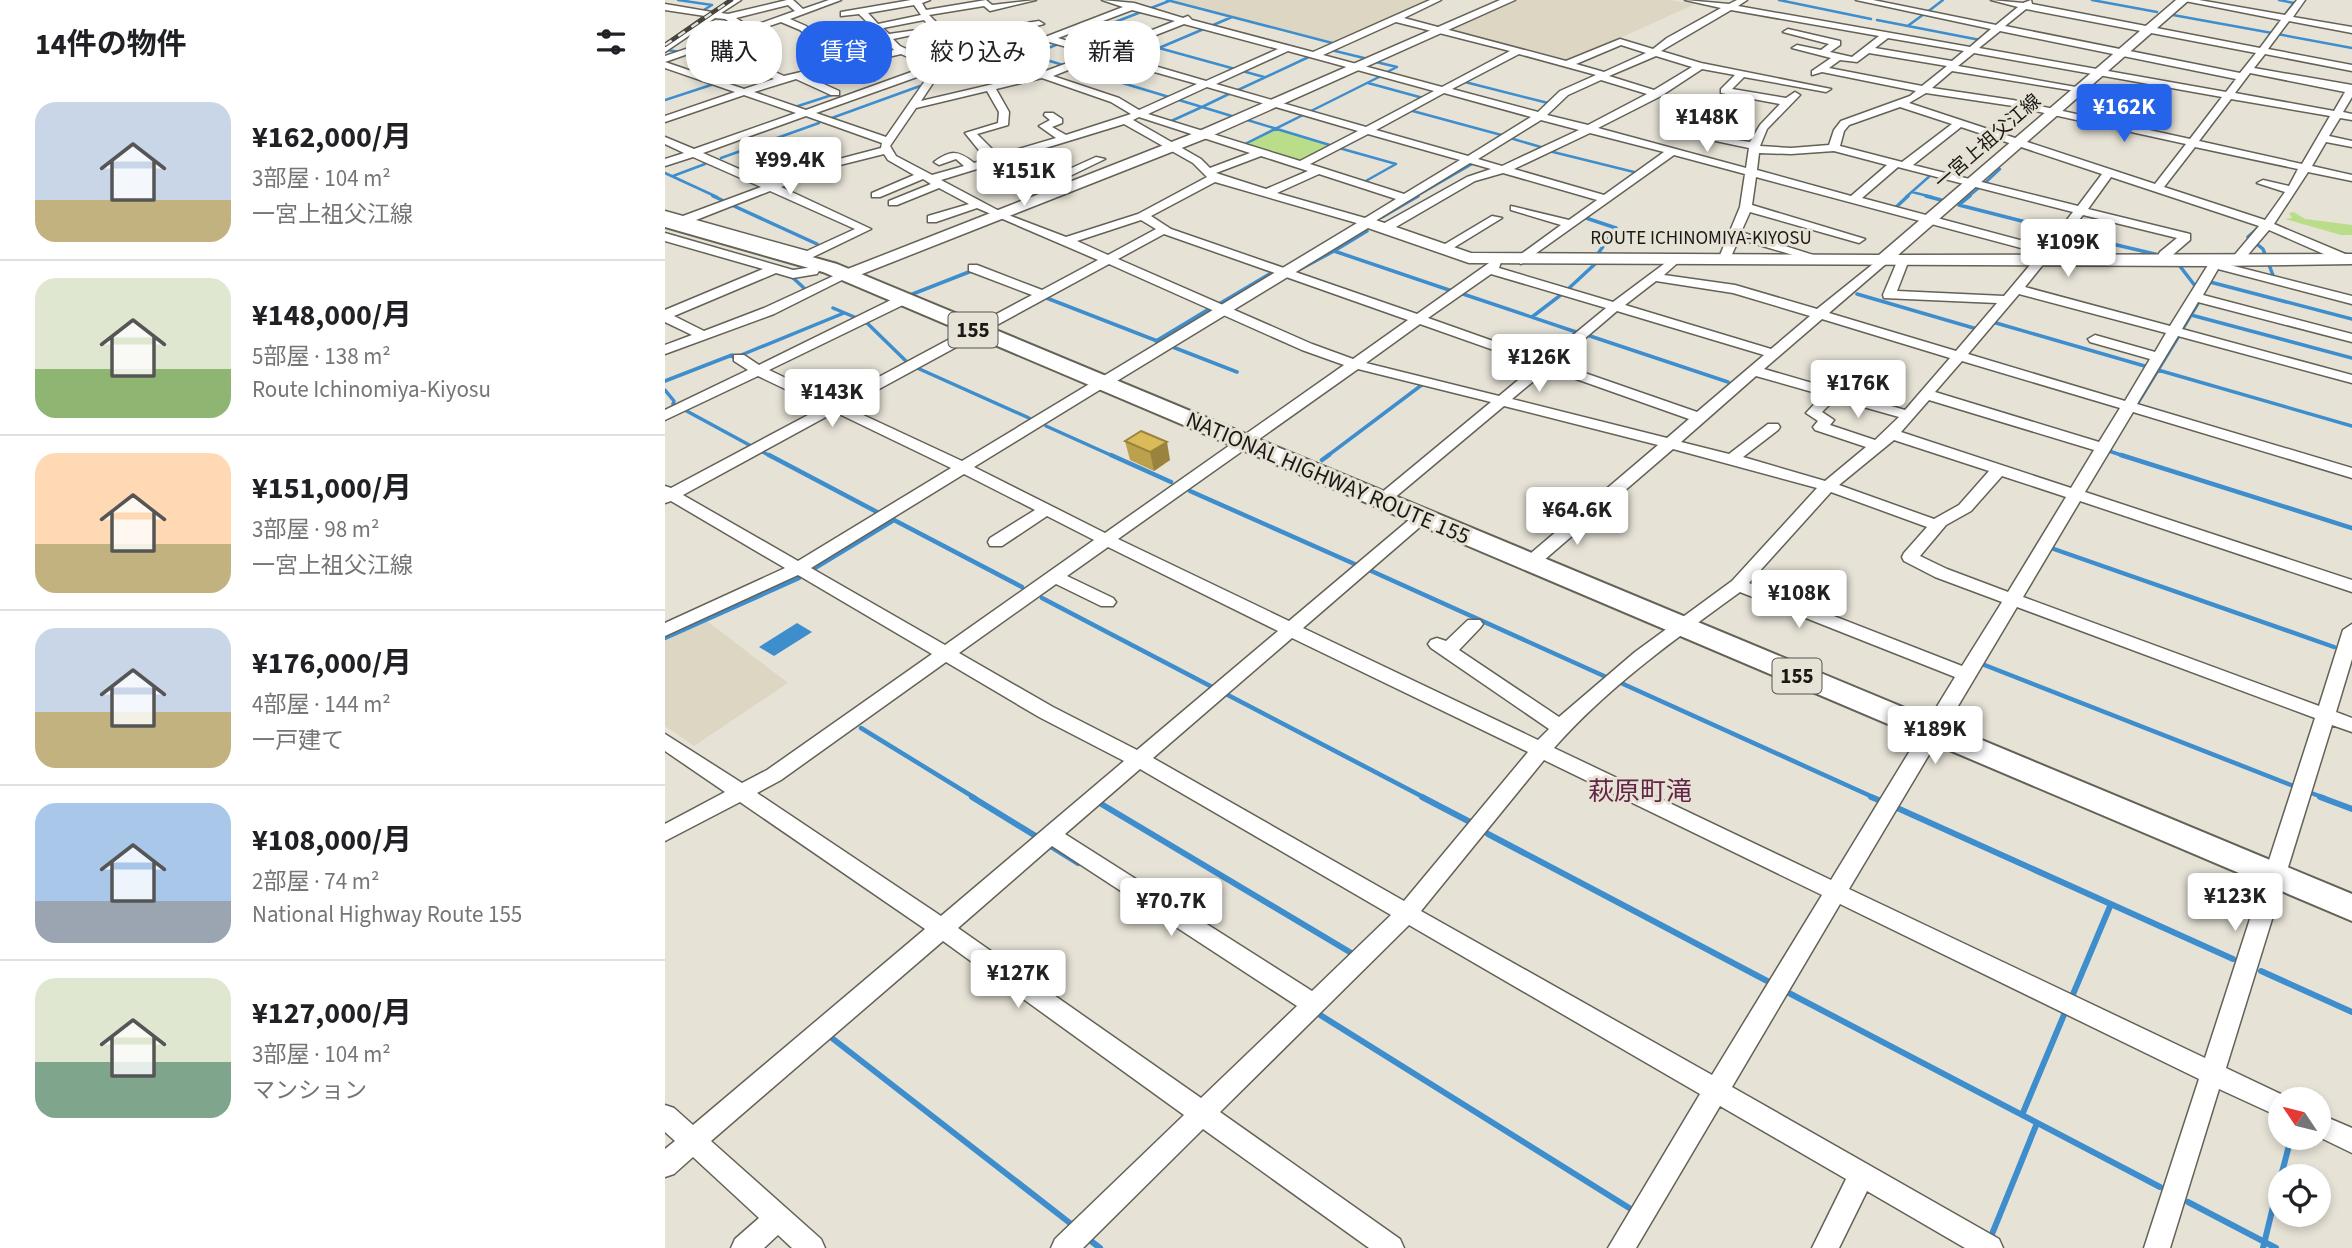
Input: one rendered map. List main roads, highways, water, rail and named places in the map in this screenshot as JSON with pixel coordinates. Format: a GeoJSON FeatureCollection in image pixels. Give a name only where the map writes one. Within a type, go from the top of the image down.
{"type":"FeatureCollection","features":[{"type":"Feature","properties":{"kind":"highway","name":"NATIONAL HIGHWAY ROUTE 155"},"geometry":{"type":"LineString","coordinates":[[674,228],[846,275],[2352,908]]}},
{"type":"Feature","properties":{"kind":"main road"},"geometry":{"type":"LineString","coordinates":[[846,275],[1202,135],[1509,0]]}},
{"type":"Feature","properties":{"kind":"main road","name":"一宮上祖父江線"},"geometry":{"type":"LineString","coordinates":[[1883,260],[2183,0]]}},
{"type":"Feature","properties":{"kind":"main road","name":"ROUTE ICHINOMIYA-KIYOSU"},"geometry":{"type":"LineString","coordinates":[[1101,383],[1367,222],[1441,250],[1492,264],[1521,260],[1903,260],[2045,256],[2212,263],[2349,259]]}},
{"type":"Feature","properties":{"kind":"water"},"geometry":{"type":"Polygon","coordinates":[[[797,623],[812,632],[774,656],[759,647],[797,623]]]}},
{"type":"Feature","properties":{"kind":"waterway"},"geometry":{"type":"LineString","coordinates":[[678,0],[712,5],[702,11]]}},
{"type":"Feature","properties":{"kind":"waterway"},"geometry":{"type":"LineString","coordinates":[[1167,0],[1336,44],[1334,45]]}},
{"type":"Feature","properties":{"kind":"waterway"},"geometry":{"type":"LineString","coordinates":[[1779,0],[1871,19]]}},
{"type":"Feature","properties":{"kind":"waterway"},"geometry":{"type":"LineString","coordinates":[[1926,13],[1943,0]]}},
{"type":"Feature","properties":{"kind":"waterway"},"geometry":{"type":"LineString","coordinates":[[2092,0],[2157,12]]}},
{"type":"Feature","properties":{"kind":"waterway"},"geometry":{"type":"LineString","coordinates":[[2279,0],[2294,3],[2284,16]]}},
{"type":"Feature","properties":{"kind":"waterway"},"geometry":{"type":"LineString","coordinates":[[1151,8],[1169,1]]}},
{"type":"Feature","properties":{"kind":"waterway"},"geometry":{"type":"LineString","coordinates":[[1118,21],[1141,12]]}},
{"type":"Feature","properties":{"kind":"waterway"},"geometry":{"type":"LineString","coordinates":[[1909,25],[1924,14]]}},
{"type":"Feature","properties":{"kind":"waterway"},"geometry":{"type":"LineString","coordinates":[[2173,15],[2272,33]]}},
{"type":"Feature","properties":{"kind":"waterway"},"geometry":{"type":"LineString","coordinates":[[1232,17],[1159,48],[1264,77]]}},
{"type":"Feature","properties":{"kind":"waterway"},"geometry":{"type":"LineString","coordinates":[[1877,20],[1980,40]]}},
{"type":"Feature","properties":{"kind":"waterway"},"geometry":{"type":"LineString","coordinates":[[2277,34],[2352,48]]}},
{"type":"Feature","properties":{"kind":"waterway"},"geometry":{"type":"LineString","coordinates":[[1050,47],[1061,43]]}},
{"type":"Feature","properties":{"kind":"waterway"},"geometry":{"type":"LineString","coordinates":[[667,50],[681,52]]}},
{"type":"Feature","properties":{"kind":"waterway"},"geometry":{"type":"LineString","coordinates":[[1331,50],[1368,59]]}},
{"type":"Feature","properties":{"kind":"waterway"},"geometry":{"type":"LineString","coordinates":[[1238,90],[1313,55]]}},
{"type":"Feature","properties":{"kind":"waterway"},"geometry":{"type":"LineString","coordinates":[[1050,61],[1202,107]]}},
{"type":"Feature","properties":{"kind":"waterway"},"geometry":{"type":"LineString","coordinates":[[1376,62],[1397,67],[1387,72]]}},
{"type":"Feature","properties":{"kind":"waterway"},"geometry":{"type":"LineString","coordinates":[[1311,111],[1383,75]]}},
{"type":"Feature","properties":{"kind":"waterway"},"geometry":{"type":"LineString","coordinates":[[1465,82],[1548,103],[1551,100]]}},
{"type":"Feature","properties":{"kind":"waterway"},"geometry":{"type":"LineString","coordinates":[[1368,83],[1423,98]]}},
{"type":"Feature","properties":{"kind":"waterway"},"geometry":{"type":"LineString","coordinates":[[665,100],[714,84]]}},
{"type":"Feature","properties":{"kind":"waterway"},"geometry":{"type":"LineString","coordinates":[[829,119],[920,86]]}},
{"type":"Feature","properties":{"kind":"waterway"},"geometry":{"type":"LineString","coordinates":[[1202,107],[1233,92]]}},
{"type":"Feature","properties":{"kind":"waterway"},"geometry":{"type":"LineString","coordinates":[[795,107],[838,93]]}},
{"type":"Feature","properties":{"kind":"waterway"},"geometry":{"type":"LineString","coordinates":[[1169,122],[1202,107]]}},
{"type":"Feature","properties":{"kind":"waterway"},"geometry":{"type":"LineString","coordinates":[[1202,107],[1235,117]]}},
{"type":"Feature","properties":{"kind":"waterway"},"geometry":{"type":"LineString","coordinates":[[1409,110],[1505,136]]}},
{"type":"Feature","properties":{"kind":"waterway"},"geometry":{"type":"LineString","coordinates":[[1276,129],[1307,113]]}},
{"type":"Feature","properties":{"kind":"waterway"},"geometry":{"type":"LineString","coordinates":[[1244,119],[1276,129]]}},
{"type":"Feature","properties":{"kind":"waterway"},"geometry":{"type":"LineString","coordinates":[[721,158],[819,123]]}},
{"type":"Feature","properties":{"kind":"waterway"},"geometry":{"type":"LineString","coordinates":[[1243,145],[1276,129]]}},
{"type":"Feature","properties":{"kind":"waterway"},"geometry":{"type":"LineString","coordinates":[[1276,129],[1333,146]]}},
{"type":"Feature","properties":{"kind":"waterway"},"geometry":{"type":"LineString","coordinates":[[1510,138],[1544,148]]}},
{"type":"Feature","properties":{"kind":"waterway"},"geometry":{"type":"LineString","coordinates":[[1339,148],[1396,164],[1364,182]]}},
{"type":"Feature","properties":{"kind":"waterway"},"geometry":{"type":"LineString","coordinates":[[1549,151],[1638,173]]}},
{"type":"Feature","properties":{"kind":"waterway"},"geometry":{"type":"LineString","coordinates":[[1415,197],[1474,163]]}},
{"type":"Feature","properties":{"kind":"waterway"},"geometry":{"type":"LineString","coordinates":[[673,176],[705,164]]}},
{"type":"Feature","properties":{"kind":"waterway"},"geometry":{"type":"LineString","coordinates":[[1985,183],[2000,169]]}},
{"type":"Feature","properties":{"kind":"waterway"},"geometry":{"type":"LineString","coordinates":[[665,173],[717,197]]}},
{"type":"Feature","properties":{"kind":"waterway"},"geometry":{"type":"LineString","coordinates":[[1906,197],[1932,174],[1929,173]]}},
{"type":"Feature","properties":{"kind":"waterway"},"geometry":{"type":"LineString","coordinates":[[1968,197],[1980,187]]}},
{"type":"Feature","properties":{"kind":"waterway"},"geometry":{"type":"LineString","coordinates":[[1912,192],[1932,197]]}},
{"type":"Feature","properties":{"kind":"waterway"},"geometry":{"type":"LineString","coordinates":[[713,196],[724,201]]}},
{"type":"Feature","properties":{"kind":"waterway"},"geometry":{"type":"LineString","coordinates":[[1382,217],[1418,196]]}},
{"type":"Feature","properties":{"kind":"waterway"},"geometry":{"type":"LineString","coordinates":[[1894,209],[1908,196]]}},
{"type":"Feature","properties":{"kind":"waterway"},"geometry":{"type":"LineString","coordinates":[[1926,196],[1941,200]]}},
{"type":"Feature","properties":{"kind":"waterway"},"geometry":{"type":"LineString","coordinates":[[1960,204],[1970,196]]}},
{"type":"Feature","properties":{"kind":"waterway"},"geometry":{"type":"LineString","coordinates":[[1959,205],[2061,231]]}},
{"type":"Feature","properties":{"kind":"waterway"},"geometry":{"type":"LineString","coordinates":[[734,206],[817,244]]}},
{"type":"Feature","properties":{"kind":"waterway"},"geometry":{"type":"LineString","coordinates":[[1583,217],[1616,228],[1597,255]]}},
{"type":"Feature","properties":{"kind":"waterway"},"geometry":{"type":"LineString","coordinates":[[2257,229],[2248,237],[2263,249],[2274,278]]}},
{"type":"Feature","properties":{"kind":"waterway"},"geometry":{"type":"LineString","coordinates":[[1334,251],[1367,231]]}},
{"type":"Feature","properties":{"kind":"waterway"},"geometry":{"type":"LineString","coordinates":[[2070,234],[2159,255]]}},
{"type":"Feature","properties":{"kind":"waterway"},"geometry":{"type":"LineString","coordinates":[[1293,273],[1334,251]]}},
{"type":"Feature","properties":{"kind":"waterway"},"geometry":{"type":"LineString","coordinates":[[1334,251],[1452,291]]}},
{"type":"Feature","properties":{"kind":"waterway"},"geometry":{"type":"LineString","coordinates":[[1567,290],[1595,264]]}},
{"type":"Feature","properties":{"kind":"waterway"},"geometry":{"type":"LineString","coordinates":[[2179,265],[2196,287]]}},
{"type":"Feature","properties":{"kind":"waterway"},"geometry":{"type":"LineString","coordinates":[[905,297],[974,270]]}},
{"type":"Feature","properties":{"kind":"waterway"},"geometry":{"type":"LineString","coordinates":[[1219,304],[1273,272]]}},
{"type":"Feature","properties":{"kind":"waterway"},"geometry":{"type":"LineString","coordinates":[[790,275],[805,289]]}},
{"type":"Feature","properties":{"kind":"waterway"},"geometry":{"type":"LineString","coordinates":[[2209,284],[2210,282],[2352,319]]}},
{"type":"Feature","properties":{"kind":"waterway"},"geometry":{"type":"LineString","coordinates":[[1460,293],[1579,333]]}},
{"type":"Feature","properties":{"kind":"waterway"},"geometry":{"type":"LineString","coordinates":[[1532,317],[1562,294]]}},
{"type":"Feature","properties":{"kind":"waterway"},"geometry":{"type":"LineString","coordinates":[[1857,294],[1977,329],[1979,326]]}},
{"type":"Feature","properties":{"kind":"waterway"},"geometry":{"type":"LineString","coordinates":[[1044,297],[1156,341]]}},
{"type":"Feature","properties":{"kind":"waterway"},"geometry":{"type":"LineString","coordinates":[[2191,315],[2200,300]]}},
{"type":"Feature","properties":{"kind":"waterway"},"geometry":{"type":"LineString","coordinates":[[833,308],[859,319]]}},
{"type":"Feature","properties":{"kind":"waterway"},"geometry":{"type":"LineString","coordinates":[[1156,341],[1209,309]]}},
{"type":"Feature","properties":{"kind":"waterway"},"geometry":{"type":"LineString","coordinates":[[665,381],[732,355],[734,358],[844,313]]}},
{"type":"Feature","properties":{"kind":"waterway"},"geometry":{"type":"LineString","coordinates":[[2182,330],[2191,315]]}},
{"type":"Feature","properties":{"kind":"waterway"},"geometry":{"type":"LineString","coordinates":[[2191,315],[2352,358]]}},
{"type":"Feature","properties":{"kind":"waterway"},"geometry":{"type":"LineString","coordinates":[[865,321],[909,364]]}},
{"type":"Feature","properties":{"kind":"waterway"},"geometry":{"type":"LineString","coordinates":[[1996,323],[2148,367]]}},
{"type":"Feature","properties":{"kind":"waterway"},"geometry":{"type":"LineString","coordinates":[[2158,370],[2180,334]]}},
{"type":"Feature","properties":{"kind":"waterway"},"geometry":{"type":"LineString","coordinates":[[1587,335],[1728,382]]}},
{"type":"Feature","properties":{"kind":"waterway"},"geometry":{"type":"LineString","coordinates":[[1156,341],[1237,372]]}},
{"type":"Feature","properties":{"kind":"waterway"},"geometry":{"type":"LineString","coordinates":[[915,367],[1029,418]]}},
{"type":"Feature","properties":{"kind":"waterway"},"geometry":{"type":"LineString","coordinates":[[2136,406],[2158,370]]}},
{"type":"Feature","properties":{"kind":"waterway"},"geometry":{"type":"LineString","coordinates":[[2158,370],[2352,426]]}},
{"type":"Feature","properties":{"kind":"waterway"},"geometry":{"type":"LineString","coordinates":[[1326,457],[1423,384]]}},
{"type":"Feature","properties":{"kind":"waterway"},"geometry":{"type":"LineString","coordinates":[[665,390],[674,401],[673,404],[679,407]]}},
{"type":"Feature","properties":{"kind":"waterway"},"geometry":{"type":"LineString","coordinates":[[683,409],[753,447]]}},
{"type":"Feature","properties":{"kind":"waterway"},"geometry":{"type":"LineString","coordinates":[[1046,426],[1115,457]]}},
{"type":"Feature","properties":{"kind":"waterway"},"geometry":{"type":"LineString","coordinates":[[761,451],[772,457]]}},
{"type":"Feature","properties":{"kind":"waterway"},"geometry":{"type":"LineString","coordinates":[[2109,451],[2121,455]]}},
{"type":"Feature","properties":{"kind":"waterway"},"geometry":{"type":"LineString","coordinates":[[769,455],[877,512]]}},
{"type":"Feature","properties":{"kind":"waterway"},"geometry":{"type":"LineString","coordinates":[[1111,455],[1171,482]]}},
{"type":"Feature","properties":{"kind":"waterway"},"geometry":{"type":"LineString","coordinates":[[1322,460],[1329,455]]}},
{"type":"Feature","properties":{"kind":"waterway"},"geometry":{"type":"LineString","coordinates":[[2121,455],[2352,528]]}},
{"type":"Feature","properties":{"kind":"waterway"},"geometry":{"type":"LineString","coordinates":[[2121,455],[2127,457]]}},
{"type":"Feature","properties":{"kind":"waterway"},"geometry":{"type":"LineString","coordinates":[[1190,491],[1359,566]]}},
{"type":"Feature","properties":{"kind":"waterway"},"geometry":{"type":"LineString","coordinates":[[815,568],[894,520],[1022,587]]}},
{"type":"Feature","properties":{"kind":"waterway"},"geometry":{"type":"LineString","coordinates":[[2051,548],[2334,647]]}},
{"type":"Feature","properties":{"kind":"waterway"},"geometry":{"type":"LineString","coordinates":[[1367,569],[1604,676]]}},
{"type":"Feature","properties":{"kind":"waterway"},"geometry":{"type":"LineString","coordinates":[[665,638],[799,578]]}},
{"type":"Feature","properties":{"kind":"waterway"},"geometry":{"type":"LineString","coordinates":[[1042,598],[1214,688]]}},
{"type":"Feature","properties":{"kind":"waterway"},"geometry":{"type":"LineString","coordinates":[[1982,664],[2291,785]]}},
{"type":"Feature","properties":{"kind":"waterway"},"geometry":{"type":"LineString","coordinates":[[1621,683],[1875,798]]}},
{"type":"Feature","properties":{"kind":"waterway"},"geometry":{"type":"LineString","coordinates":[[1224,693],[1425,798]]}},
{"type":"Feature","properties":{"kind":"waterway"},"geometry":{"type":"LineString","coordinates":[[861,728],[975,798]]}},
{"type":"Feature","properties":{"kind":"waterway"},"geometry":{"type":"LineString","coordinates":[[2311,793],[2325,798]]}},
{"type":"Feature","properties":{"kind":"waterway"},"geometry":{"type":"LineString","coordinates":[[972,797],[1039,838]]}},
{"type":"Feature","properties":{"kind":"waterway"},"geometry":{"type":"LineString","coordinates":[[1422,797],[1472,823]]}},
{"type":"Feature","properties":{"kind":"waterway"},"geometry":{"type":"LineString","coordinates":[[1871,797],[1881,801]]}},
{"type":"Feature","properties":{"kind":"waterway"},"geometry":{"type":"LineString","coordinates":[[2320,797],[2352,809]]}},
{"type":"Feature","properties":{"kind":"waterway"},"geometry":{"type":"LineString","coordinates":[[1098,802],[1353,954]]}},
{"type":"Feature","properties":{"kind":"waterway"},"geometry":{"type":"LineString","coordinates":[[1895,807],[2111,904]]}},
{"type":"Feature","properties":{"kind":"waterway"},"geometry":{"type":"LineString","coordinates":[[1488,834],[1771,983]]}},
{"type":"Feature","properties":{"kind":"waterway"},"geometry":{"type":"LineString","coordinates":[[1047,847],[1049,845],[1078,863]]}},
{"type":"Feature","properties":{"kind":"waterway"},"geometry":{"type":"LineString","coordinates":[[2071,999],[2111,904]]}},
{"type":"Feature","properties":{"kind":"waterway"},"geometry":{"type":"LineString","coordinates":[[2111,904],[2233,959]]}},
{"type":"Feature","properties":{"kind":"waterway"},"geometry":{"type":"LineString","coordinates":[[2261,971],[2352,1012]]}},
{"type":"Feature","properties":{"kind":"waterway"},"geometry":{"type":"LineString","coordinates":[[1787,992],[2022,1115]]}},
{"type":"Feature","properties":{"kind":"waterway"},"geometry":{"type":"LineString","coordinates":[[2022,1115],[2066,1010]]}},
{"type":"Feature","properties":{"kind":"waterway"},"geometry":{"type":"LineString","coordinates":[[1317,1013],[1634,1211]]}},
{"type":"Feature","properties":{"kind":"waterway"},"geometry":{"type":"LineString","coordinates":[[828,1035],[1075,1227]]}},
{"type":"Feature","properties":{"kind":"waterway"},"geometry":{"type":"LineString","coordinates":[[2022,1115],[2160,1187]]}},
{"type":"Feature","properties":{"kind":"waterway"},"geometry":{"type":"LineString","coordinates":[[1990,1239],[2037,1123]]}},
{"type":"Feature","properties":{"kind":"waterway"},"geometry":{"type":"LineString","coordinates":[[2284,1164],[2288,1150]]}},
{"type":"Feature","properties":{"kind":"waterway"},"geometry":{"type":"LineString","coordinates":[[2188,1202],[2264,1242]]}},
{"type":"Feature","properties":{"kind":"waterway"},"geometry":{"type":"LineString","coordinates":[[2264,1242],[2268,1227]]}},
{"type":"Feature","properties":{"kind":"waterway"},"geometry":{"type":"LineString","coordinates":[[1087,1238],[1100,1248]]}},
{"type":"Feature","properties":{"kind":"waterway"},"geometry":{"type":"LineString","coordinates":[[2263,1248],[2264,1242]]}},
{"type":"Feature","properties":{"kind":"waterway"},"geometry":{"type":"LineString","coordinates":[[2264,1242],[2276,1248]]}},
{"type":"Feature","properties":{"kind":"railway"},"geometry":{"type":"LineString","coordinates":[[665,45],[731,0]]}},
{"type":"Feature","properties":{"kind":"district","name":"萩原町滝"},"geometry":{"type":"Point","coordinates":[1640,791]}}]}
